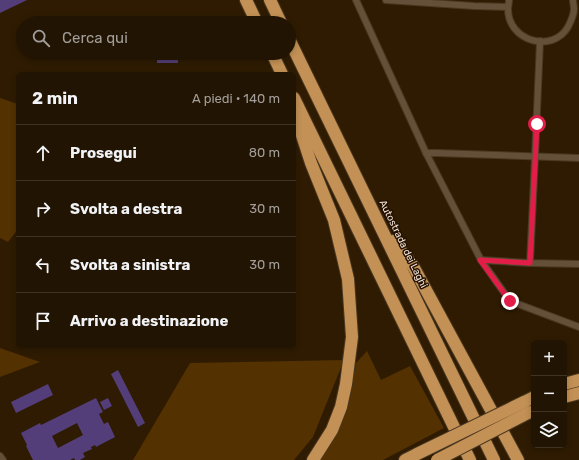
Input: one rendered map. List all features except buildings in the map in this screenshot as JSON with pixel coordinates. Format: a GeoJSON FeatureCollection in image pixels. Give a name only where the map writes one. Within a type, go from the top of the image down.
{"type":"FeatureCollection","features":[{"type":"Feature","properties":{"kind":"highway"},"geometry":{"type":"LineString","coordinates":[[246,0],[254,16]]}},
{"type":"Feature","properties":{"kind":"highway"},"geometry":{"type":"LineString","coordinates":[[270,0],[278,16]]}},
{"type":"Feature","properties":{"kind":"highway","name":"Autostrada dei Laghi"},"geometry":{"type":"LineString","coordinates":[[296,53],[494,460]]}},
{"type":"Feature","properties":{"kind":"highway"},"geometry":{"type":"LineString","coordinates":[[275,60],[281,72]]}},
{"type":"Feature","properties":{"kind":"highway"},"geometry":{"type":"LineString","coordinates":[[296,102],[470,460]]}},
{"type":"Feature","properties":{"kind":"highway"},"geometry":{"type":"LineString","coordinates":[[296,117],[311,163],[334,220],[348,279],[352,337],[346,384],[341,407],[332,430],[313,460]]}},
{"type":"Feature","properties":{"kind":"highway"},"geometry":{"type":"LineString","coordinates":[[378,220],[413,266],[518,460]]}},
{"type":"Feature","properties":{"kind":"highway"},"geometry":{"type":"LineString","coordinates":[[567,383],[579,380]]}},
{"type":"Feature","properties":{"kind":"highway"},"geometry":{"type":"LineString","coordinates":[[567,396],[579,392]]}},
{"type":"Feature","properties":{"kind":"highway"},"geometry":{"type":"LineString","coordinates":[[405,460],[531,405]]}},
{"type":"Feature","properties":{"kind":"highway"},"geometry":{"type":"LineString","coordinates":[[437,460],[531,405]]}},
{"type":"Feature","properties":{"kind":"lane"},"geometry":{"type":"LineString","coordinates":[[356,0],[426,153],[480,260],[510,301],[579,327]]}},
{"type":"Feature","properties":{"kind":"lane"},"geometry":{"type":"LineString","coordinates":[[386,0],[474,6],[508,3],[510,21],[516,30],[524,37],[535,41],[546,41],[557,38],[566,30],[572,21],[576,10],[573,0]]}},
{"type":"Feature","properties":{"kind":"lane"},"geometry":{"type":"LineString","coordinates":[[530,263],[540,41]]}},
{"type":"Feature","properties":{"kind":"lane"},"geometry":{"type":"LineString","coordinates":[[426,153],[437,152],[579,158]]}},
{"type":"Feature","properties":{"kind":"lane"},"geometry":{"type":"LineString","coordinates":[[480,260],[579,264]]}},
{"type":"Feature","properties":{"kind":"lane"},"geometry":{"type":"LineString","coordinates":[[0,456],[3,460]]}},
{"type":"Feature","properties":{"kind":"shaded area"},"geometry":{"type":"Polygon","coordinates":[[[0,98],[16,103],[16,232],[8,242],[0,238],[0,98]]]}},
{"type":"Feature","properties":{"kind":"shaded area"},"geometry":{"type":"Polygon","coordinates":[[[0,348],[40,362],[0,377],[0,348]]]}},
{"type":"Feature","properties":{"kind":"shaded area"},"geometry":{"type":"Polygon","coordinates":[[[367,351],[381,380],[410,366],[444,428],[383,460],[320,460],[348,403],[356,363],[367,351]]]}},
{"type":"Feature","properties":{"kind":"shaded area"},"geometry":{"type":"Polygon","coordinates":[[[344,360],[313,437],[294,460],[133,460],[190,363],[344,360]]]}},
{"type":"Feature","properties":{"kind":"route"},"geometry":{"type":"LineString","coordinates":[[510,301],[480,260],[530,263],[537,124]]}}]}
